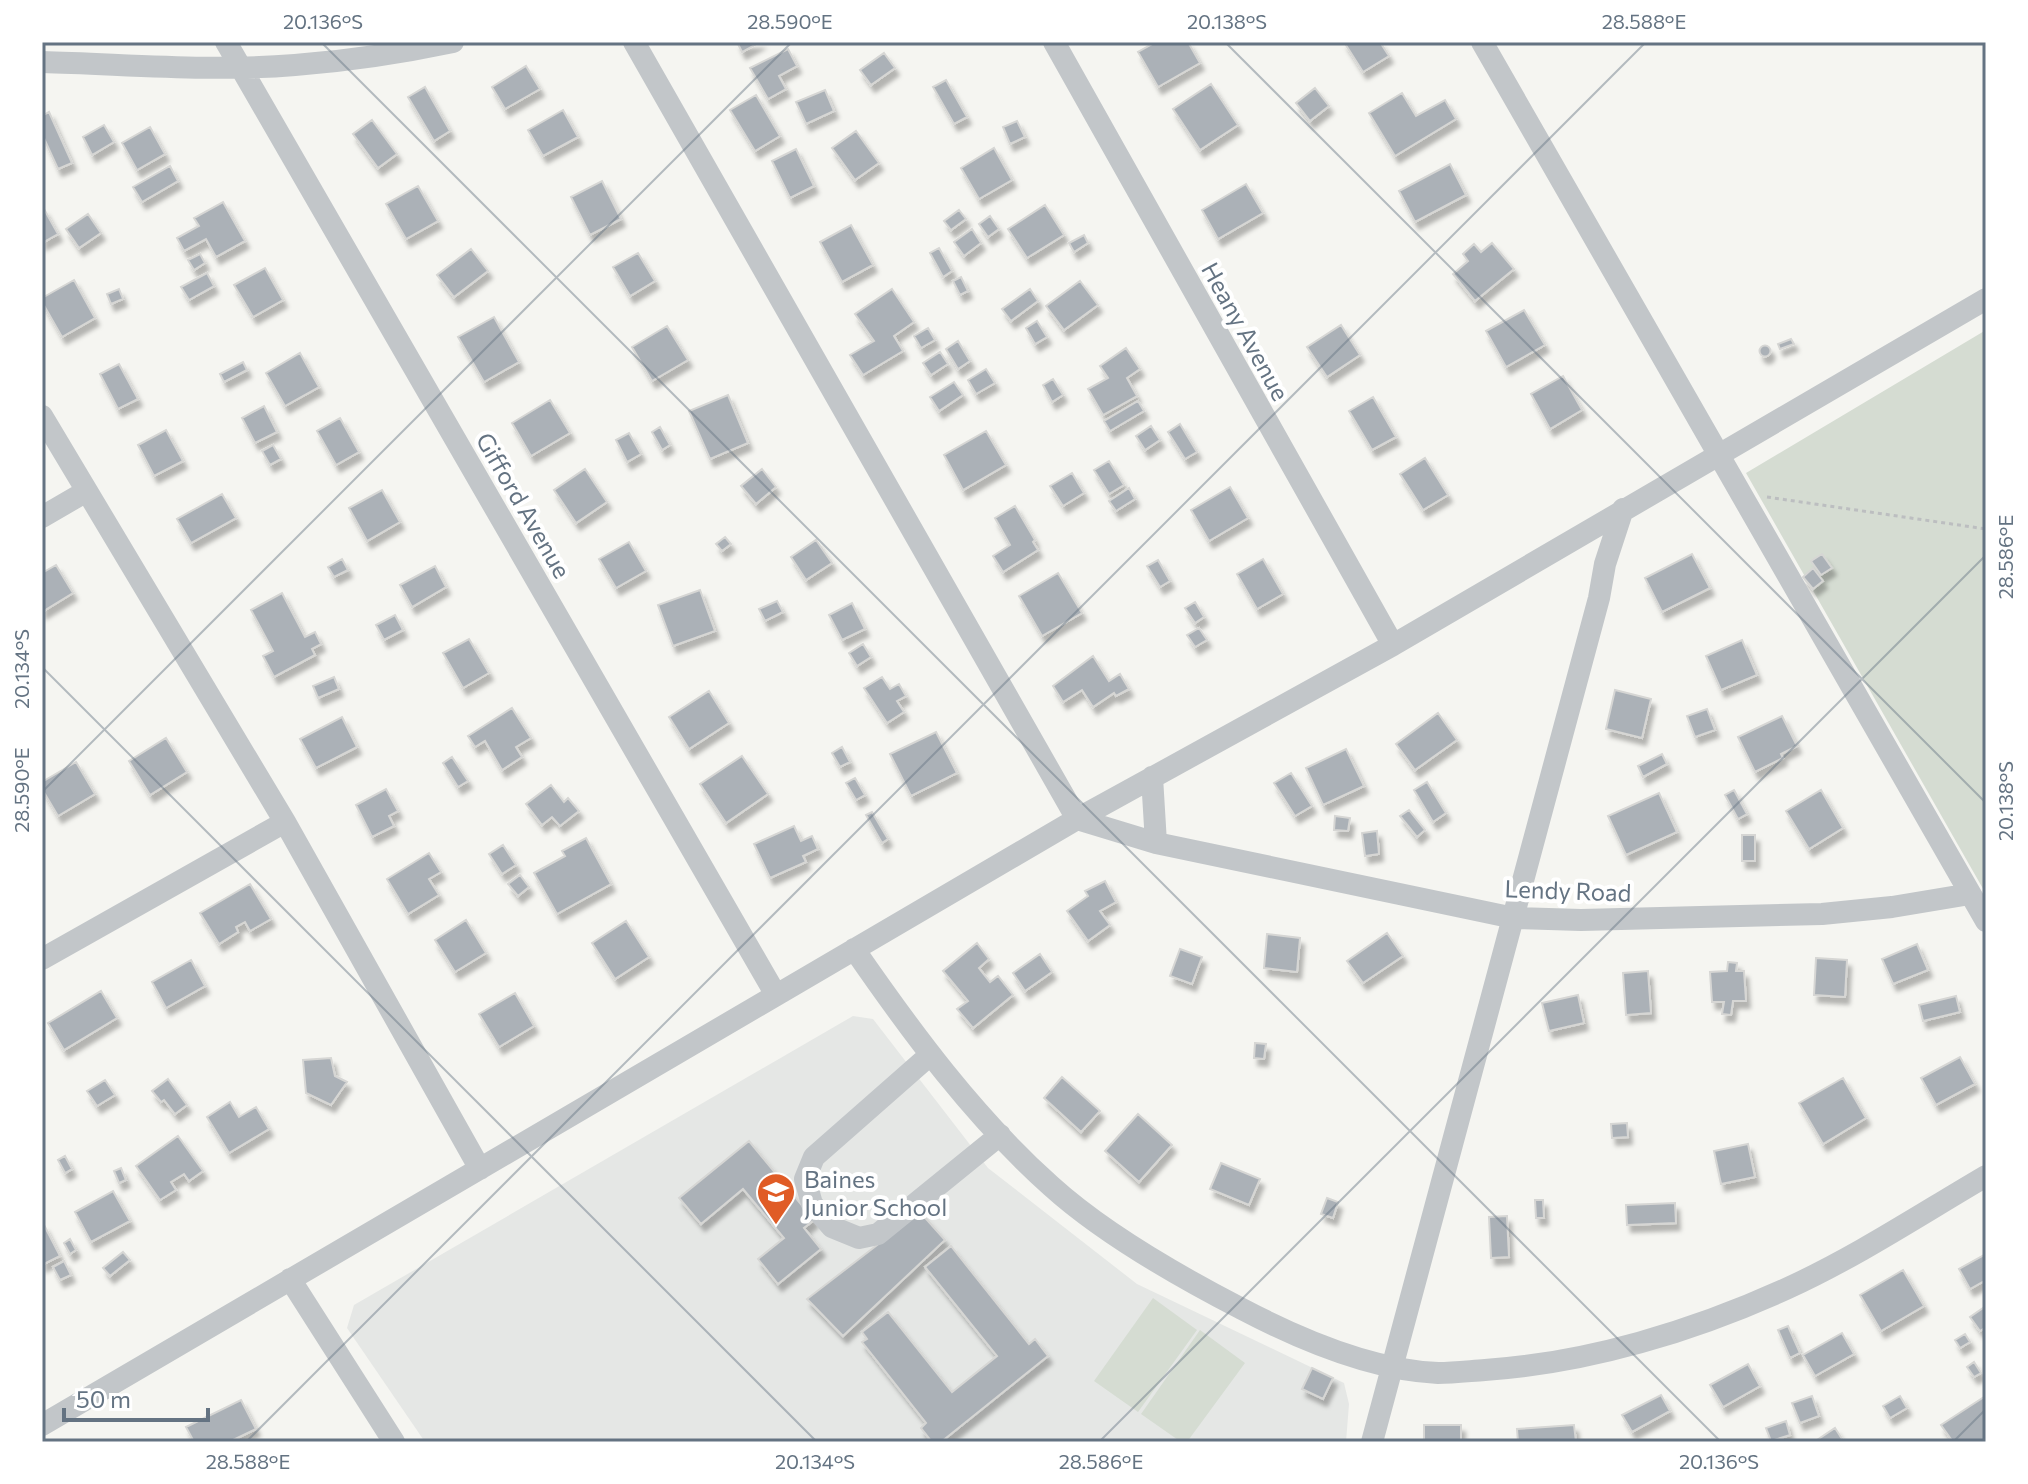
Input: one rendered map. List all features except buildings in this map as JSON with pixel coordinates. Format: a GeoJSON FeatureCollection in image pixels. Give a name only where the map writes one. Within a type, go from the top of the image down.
{"type":"FeatureCollection","features":[{"type":"Feature","properties":{"kind":"street","name":"Gifford Avenue"},"geometry":{"type":"LineString","coordinates":[[226,42],[776,995]]}},
{"type":"Feature","properties":{"kind":"street"},"geometry":{"type":"LineString","coordinates":[[42,62],[241,67],[307,64],[453,42]]}},
{"type":"Feature","properties":{"kind":"street"},"geometry":{"type":"LineString","coordinates":[[634,42],[1077,819]]}},
{"type":"Feature","properties":{"kind":"street","name":"Heany Avenue"},"geometry":{"type":"LineString","coordinates":[[1054,42],[1393,645]]}},
{"type":"Feature","properties":{"kind":"street"},"geometry":{"type":"LineString","coordinates":[[1482,42],[1986,921]]}},
{"type":"Feature","properties":{"kind":"street"},"geometry":{"type":"LineString","coordinates":[[42,1425],[1077,819],[1393,645],[1986,299]]}},
{"type":"Feature","properties":{"kind":"street"},"geometry":{"type":"LineString","coordinates":[[42,416],[285,822],[480,1169]]}},
{"type":"Feature","properties":{"kind":"street"},"geometry":{"type":"LineString","coordinates":[[42,517],[85,492]]}},
{"type":"Feature","properties":{"kind":"street"},"geometry":{"type":"LineString","coordinates":[[1372,1442],[1514,918],[1605,564],[1623,509]]}},
{"type":"Feature","properties":{"kind":"street"},"geometry":{"type":"LineString","coordinates":[[1152,777],[1156,843]]}},
{"type":"Feature","properties":{"kind":"street","name":"Lendy Road"},"geometry":{"type":"LineString","coordinates":[[1077,819],[1156,843],[1514,918],[1581,920],[1822,914],[1892,907],[1970,894]]}},
{"type":"Feature","properties":{"kind":"street"},"geometry":{"type":"LineString","coordinates":[[42,959],[285,822]]}},
{"type":"Feature","properties":{"kind":"street"},"geometry":{"type":"LineString","coordinates":[[854,949],[930,1055],[1000,1135],[1052,1187],[1118,1236],[1200,1287],[1279,1329],[1394,1368],[1439,1373],[1521,1367],[1586,1357],[1676,1331],[1787,1289],[1986,1176]]}},
{"type":"Feature","properties":{"kind":"street"},"geometry":{"type":"LineString","coordinates":[[930,1055],[814,1157],[805,1179],[812,1204],[832,1227],[859,1238],[878,1234],[1000,1135]]}},
{"type":"Feature","properties":{"kind":"street"},"geometry":{"type":"LineString","coordinates":[[290,1279],[394,1442]]}},
{"type":"Feature","properties":{"kind":"path"},"geometry":{"type":"LineString","coordinates":[[1739,493],[1986,529]]}},
{"type":"Feature","properties":{"kind":"shaded area"},"geometry":{"type":"Polygon","coordinates":[[[1986,330],[1986,894],[1746,473],[1986,330]]]}},
{"type":"Feature","properties":{"kind":"shaded area","name":"Baines Junior School"},"geometry":{"type":"Polygon","coordinates":[[[853,1016],[873,1019],[988,1168],[1137,1284],[1344,1383],[1349,1404],[1346,1442],[425,1442],[347,1328],[354,1305],[853,1016]]]}},
{"type":"Feature","properties":{"kind":"shaded area"},"geometry":{"type":"Polygon","coordinates":[[[1153,1298],[1197,1330],[1138,1412],[1094,1381],[1153,1298]]]}},
{"type":"Feature","properties":{"kind":"shaded area"},"geometry":{"type":"Polygon","coordinates":[[[1200,1330],[1245,1363],[1187,1442],[1181,1442],[1141,1414],[1200,1330]]]}},
{"type":"Feature","properties":{"kind":"place","name":"Baines Junior School"},"geometry":{"type":"Point","coordinates":[776,1226]}}]}
